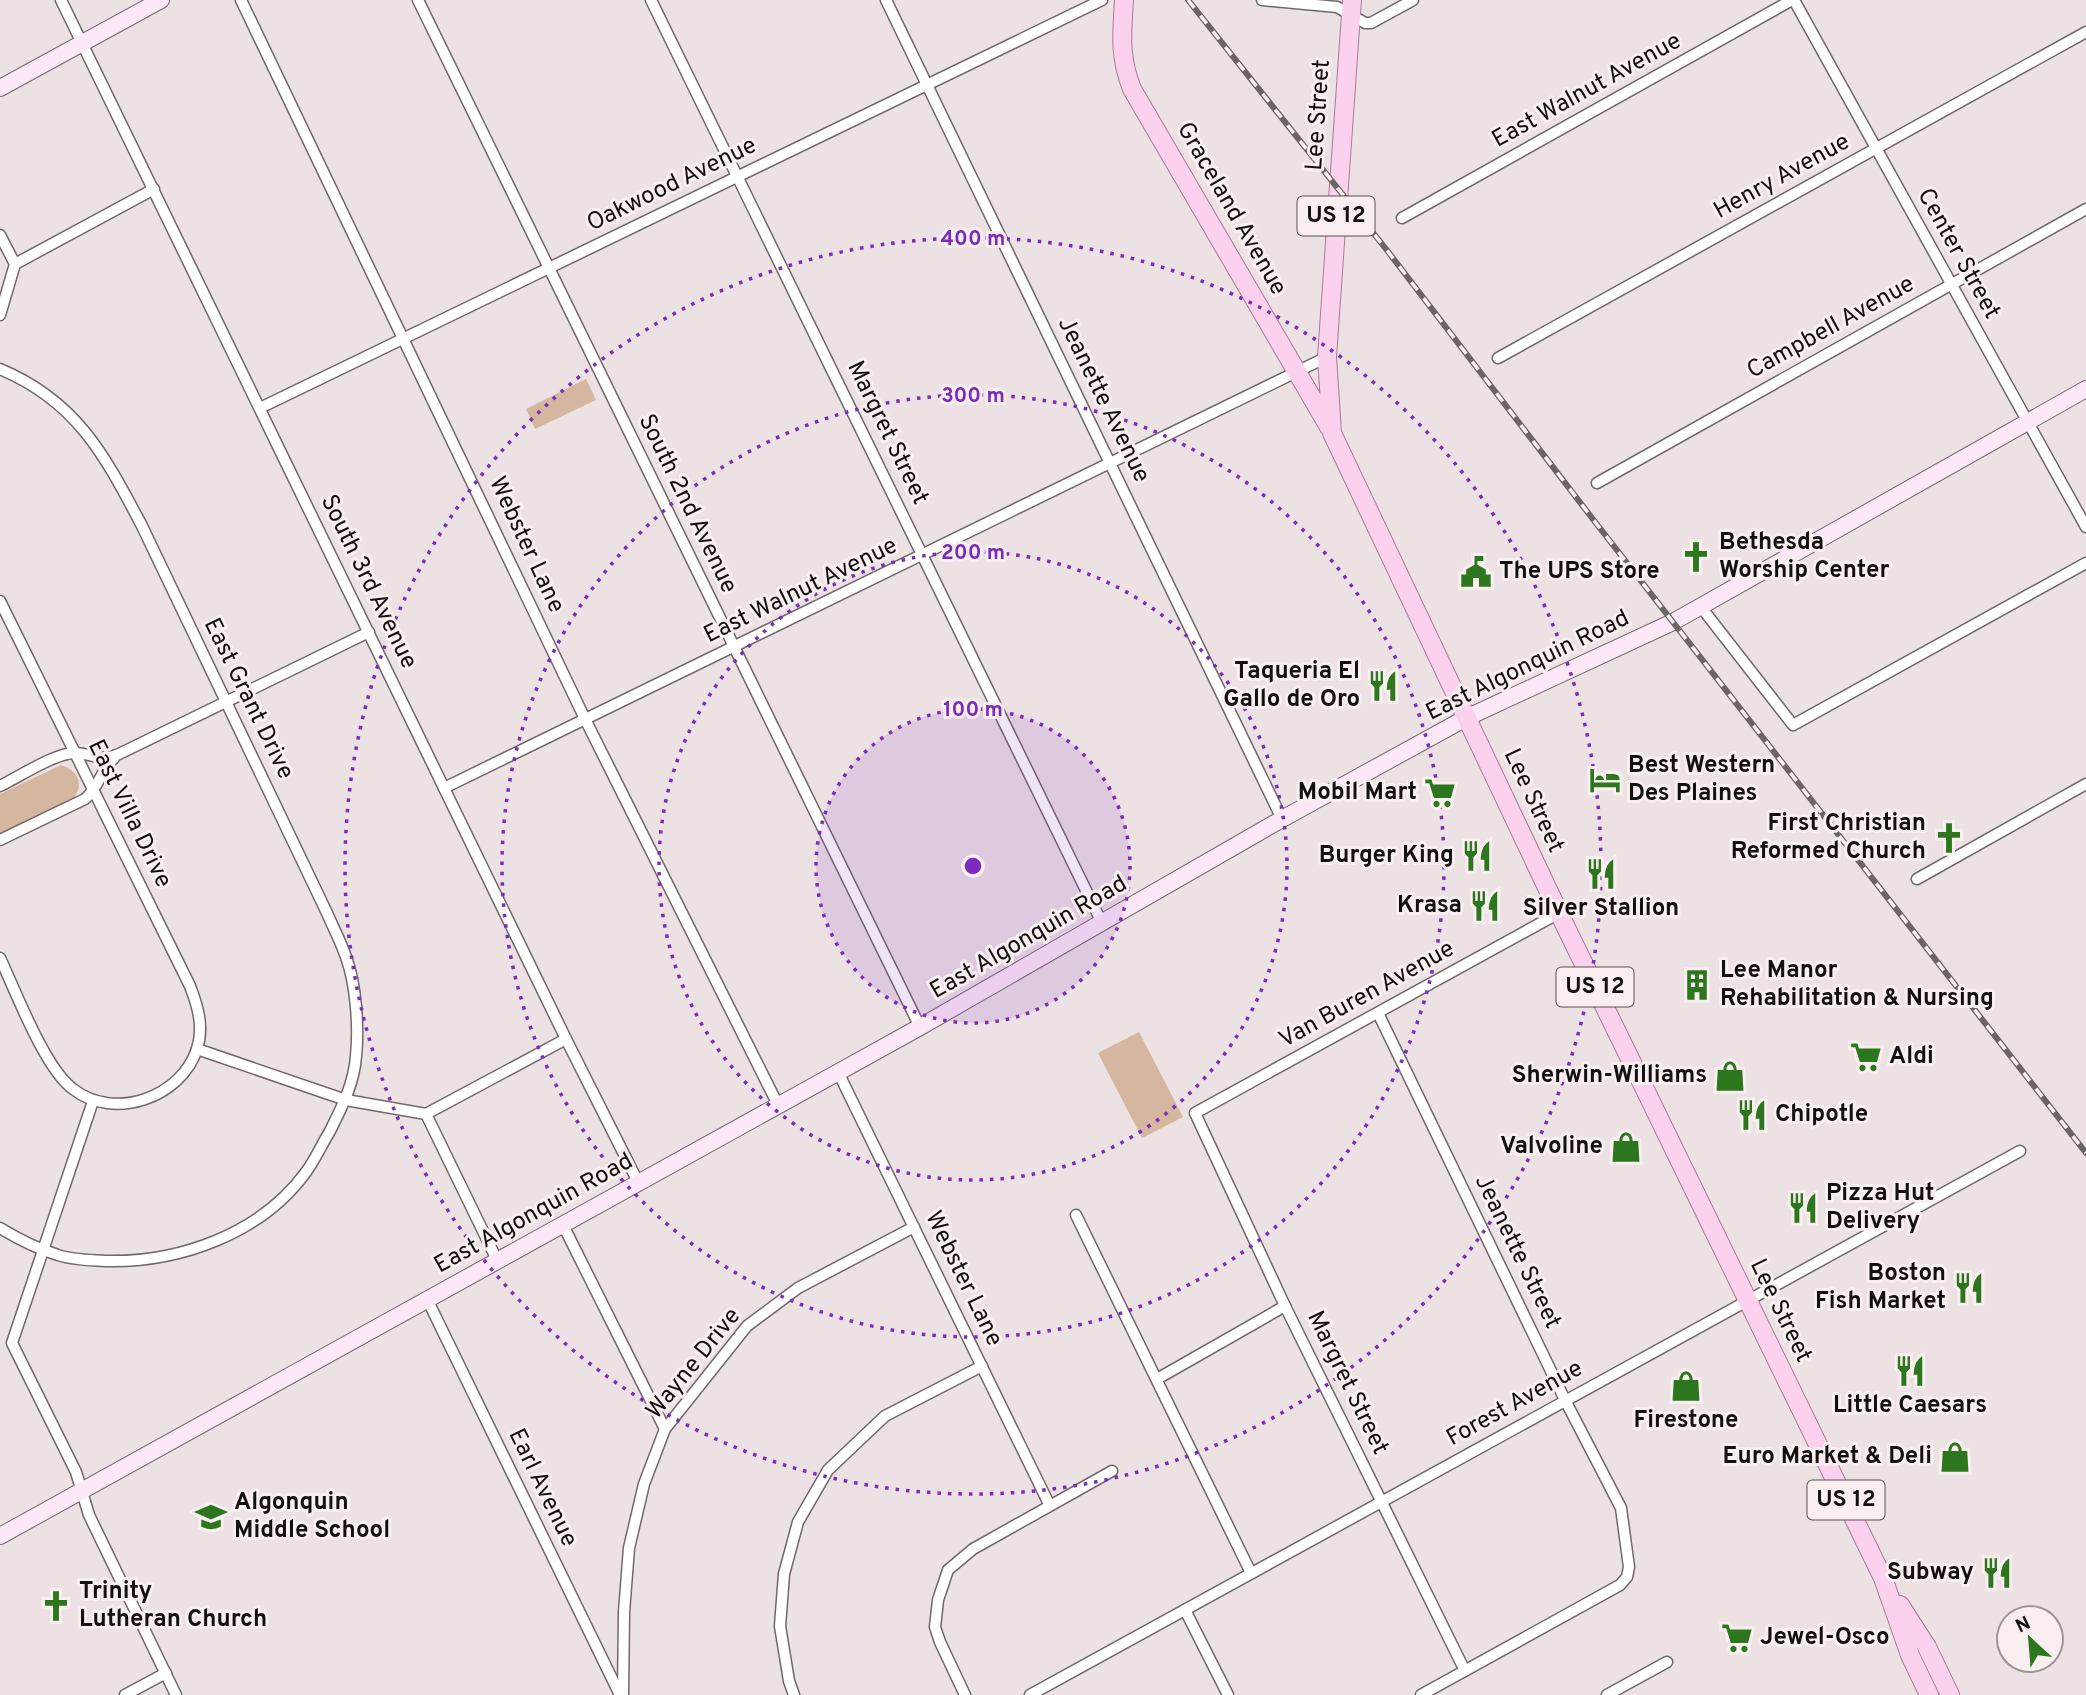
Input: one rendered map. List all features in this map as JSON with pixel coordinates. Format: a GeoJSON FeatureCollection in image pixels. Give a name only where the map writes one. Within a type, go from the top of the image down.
{"type":"FeatureCollection","features":[{"type":"Feature","properties":{"kind":"main road","name":"Graceland Avenue"},"geometry":{"type":"LineString","coordinates":[[1124,0],[1122,60],[1132,89],[1332,433]]}},
{"type":"Feature","properties":{"kind":"main road","name":"Lee Street"},"geometry":{"type":"LineString","coordinates":[[1352,8],[1327,357],[1332,433],[1559,913],[1883,1578],[1927,1647],[1950,1695]]}},
{"type":"Feature","properties":{"kind":"main road","name":"Lee Street"},"geometry":{"type":"LineString","coordinates":[[1883,1578],[1910,1655],[1929,1695]]}},
{"type":"Feature","properties":{"kind":"street","name":"South 3rd Avenue"},"geometry":{"type":"LineString","coordinates":[[61,0],[638,1182]]}},
{"type":"Feature","properties":{"kind":"street"},"geometry":{"type":"LineString","coordinates":[[0,88],[161,0]]}},
{"type":"Feature","properties":{"kind":"street","name":"Webster Lane"},"geometry":{"type":"LineString","coordinates":[[241,0],[585,719],[778,1105]]}},
{"type":"Feature","properties":{"kind":"street","name":"South 2nd Avenue"},"geometry":{"type":"LineString","coordinates":[[418,0],[920,1027]]}},
{"type":"Feature","properties":{"kind":"street","name":"Margret Street"},"geometry":{"type":"LineString","coordinates":[[651,0],[1102,923]]}},
{"type":"Feature","properties":{"kind":"street","name":"Jeanette Avenue"},"geometry":{"type":"LineString","coordinates":[[886,0],[1282,819]]}},
{"type":"Feature","properties":{"kind":"street","name":"Oakwood Avenue"},"geometry":{"type":"LineString","coordinates":[[260,408],[1102,0]]}},
{"type":"Feature","properties":{"kind":"street"},"geometry":{"type":"LineString","coordinates":[[1262,0],[1352,8],[1371,23],[1413,0]]}},
{"type":"Feature","properties":{"kind":"street","name":"East Walnut Avenue"},"geometry":{"type":"LineString","coordinates":[[1402,218],[1793,0]]}},
{"type":"Feature","properties":{"kind":"street","name":"Center Street"},"geometry":{"type":"LineString","coordinates":[[1793,0],[2086,527]]}},
{"type":"Feature","properties":{"kind":"street","name":"Henry Avenue"},"geometry":{"type":"LineString","coordinates":[[1498,358],[2086,32]]}},
{"type":"Feature","properties":{"kind":"street"},"geometry":{"type":"LineString","coordinates":[[15,264],[154,189]]}},
{"type":"Feature","properties":{"kind":"street","name":"Campbell Avenue"},"geometry":{"type":"LineString","coordinates":[[1597,483],[2086,209]]}},
{"type":"Feature","properties":{"kind":"street"},"geometry":{"type":"LineString","coordinates":[[0,235],[15,264],[0,315]]}},
{"type":"Feature","properties":{"kind":"street","name":"East Walnut Avenue"},"geometry":{"type":"LineString","coordinates":[[444,788],[1327,357]]}},
{"type":"Feature","properties":{"kind":"street","name":"East Grant Drive"},"geometry":{"type":"LineString","coordinates":[[0,369],[31,384],[57,403],[99,447],[142,526],[347,958],[357,1013],[356,1057],[346,1100],[306,1172],[286,1195],[233,1233],[199,1248],[166,1257],[125,1261],[59,1256],[0,1228]]}},
{"type":"Feature","properties":{"kind":"street","name":"East Algonquin Road"},"geometry":{"type":"LineString","coordinates":[[0,1536],[920,1027],[1282,819],[1466,718],[1701,607],[2086,389]]}},
{"type":"Feature","properties":{"kind":"street"},"geometry":{"type":"LineString","coordinates":[[1701,607],[1793,725],[2086,563]]}},
{"type":"Feature","properties":{"kind":"street","name":"East Villa Drive"},"geometry":{"type":"LineString","coordinates":[[0,601],[190,986],[200,1019],[197,1049]]}},
{"type":"Feature","properties":{"kind":"street"},"geometry":{"type":"LineString","coordinates":[[0,786],[63,755],[76,753],[106,759],[119,754],[369,632]]}},
{"type":"Feature","properties":{"kind":"street"},"geometry":{"type":"LineString","coordinates":[[0,839],[85,799],[94,791],[108,764],[119,754]]}},
{"type":"Feature","properties":{"kind":"street"},"geometry":{"type":"LineString","coordinates":[[1917,879],[2086,784]]}},
{"type":"Feature","properties":{"kind":"street","name":"Van Buren Avenue"},"geometry":{"type":"LineString","coordinates":[[1195,1113],[1559,913]]}},
{"type":"Feature","properties":{"kind":"street"},"geometry":{"type":"LineString","coordinates":[[0,958],[51,1066],[72,1089],[93,1101],[131,1104],[152,1097],[169,1087],[183,1073],[197,1049],[346,1100],[426,1114],[566,1039]]}},
{"type":"Feature","properties":{"kind":"street","name":"Jeanette Street"},"geometry":{"type":"LineString","coordinates":[[1378,1013],[1620,1508],[1629,1567],[1627,1577],[1620,1585],[1421,1695]]}},
{"type":"Feature","properties":{"kind":"street","name":"Webster Lane"},"geometry":{"type":"LineString","coordinates":[[838,1072],[1049,1504]]}},
{"type":"Feature","properties":{"kind":"street"},"geometry":{"type":"LineString","coordinates":[[0,1350],[12,1343],[93,1101]]}},
{"type":"Feature","properties":{"kind":"street","name":"Margret Street"},"geometry":{"type":"LineString","coordinates":[[1195,1113],[1285,1306],[1465,1671]]}},
{"type":"Feature","properties":{"kind":"street"},"geometry":{"type":"LineString","coordinates":[[426,1114],[497,1260]]}},
{"type":"Feature","properties":{"kind":"street","name":"Forest Avenue"},"geometry":{"type":"LineString","coordinates":[[1030,1695],[1051,1690],[1251,1573],[2020,1151]]}},
{"type":"Feature","properties":{"kind":"street"},"geometry":{"type":"LineString","coordinates":[[1076,1215],[1251,1573]]}},
{"type":"Feature","properties":{"kind":"street"},"geometry":{"type":"LineString","coordinates":[[563,1225],[665,1429]]}},
{"type":"Feature","properties":{"kind":"street","name":"Wayne Drive"},"geometry":{"type":"LineString","coordinates":[[622,1695],[629,1548],[644,1484],[665,1429],[747,1326],[798,1288],[914,1227]]}},
{"type":"Feature","properties":{"kind":"street","name":"Earl Avenue"},"geometry":{"type":"LineString","coordinates":[[427,1299],[622,1695]]}},
{"type":"Feature","properties":{"kind":"street"},"geometry":{"type":"LineString","coordinates":[[1157,1378],[1285,1306]]}},
{"type":"Feature","properties":{"kind":"street"},"geometry":{"type":"LineString","coordinates":[[12,1343],[76,1472],[89,1514],[176,1695]]}},
{"type":"Feature","properties":{"kind":"street"},"geometry":{"type":"LineString","coordinates":[[794,1695],[789,1681],[780,1626],[784,1574],[798,1522],[828,1470],[885,1416],[982,1366]]}},
{"type":"Feature","properties":{"kind":"street"},"geometry":{"type":"LineString","coordinates":[[965,1695],[935,1627],[941,1586],[948,1570],[961,1557],[1049,1504],[1112,1471]]}},
{"type":"Feature","properties":{"kind":"street"},"geometry":{"type":"LineString","coordinates":[[1185,1610],[1228,1695]]}},
{"type":"Feature","properties":{"kind":"street"},"geometry":{"type":"LineString","coordinates":[[1607,1695],[1667,1662]]}},
{"type":"Feature","properties":{"kind":"street"},"geometry":{"type":"LineString","coordinates":[[125,1695],[166,1673]]}},
{"type":"Feature","properties":{"kind":"shaded area"},"geometry":{"type":"Polygon","coordinates":[[[586,379],[596,400],[535,429],[526,409],[586,379]]]}},
{"type":"Feature","properties":{"kind":"shaded area"},"geometry":{"type":"Polygon","coordinates":[[[61,765],[78,778],[79,787],[74,798],[0,833],[0,794],[61,765]]]}},
{"type":"Feature","properties":{"kind":"shaded area"},"geometry":{"type":"Polygon","coordinates":[[[1139,1032],[1183,1117],[1142,1138],[1098,1053],[1139,1032]]]}},
{"type":"Feature","properties":{"kind":"railway"},"geometry":{"type":"LineString","coordinates":[[1188,0],[1386,249],[2086,1153]]}},
{"type":"Feature","properties":{"kind":"place","name":"Bethesda Worship Center"},"geometry":{"type":"Point","coordinates":[1696,557]}},
{"type":"Feature","properties":{"kind":"place","name":"The UPS Store"},"geometry":{"type":"Point","coordinates":[1476,572]}},
{"type":"Feature","properties":{"kind":"place","name":"Taqueria El Gallo de Oro"},"geometry":{"type":"Point","coordinates":[1383,686]}},
{"type":"Feature","properties":{"kind":"place","name":"Best Western Des Plaines"},"geometry":{"type":"Point","coordinates":[1605,780]}},
{"type":"Feature","properties":{"kind":"place","name":"Mobil Mart"},"geometry":{"type":"Point","coordinates":[1440,793]}},
{"type":"Feature","properties":{"kind":"place","name":"First Christian Reformed Church"},"geometry":{"type":"Point","coordinates":[1949,838]}},
{"type":"Feature","properties":{"kind":"place","name":"Burger King"},"geometry":{"type":"Point","coordinates":[1477,856]}},
{"type":"Feature","properties":{"kind":"place","name":"Silver Stallion"},"geometry":{"type":"Point","coordinates":[1601,874]}},
{"type":"Feature","properties":{"kind":"place","name":"Krasa"},"geometry":{"type":"Point","coordinates":[1485,906]}},
{"type":"Feature","properties":{"kind":"place","name":"Lee Manor Rehabilitation & Nursing"},"geometry":{"type":"Point","coordinates":[1697,985]}},
{"type":"Feature","properties":{"kind":"place","name":"Aldi"},"geometry":{"type":"Point","coordinates":[1866,1057]}},
{"type":"Feature","properties":{"kind":"place","name":"Sherwin-Williams"},"geometry":{"type":"Point","coordinates":[1730,1076]}},
{"type":"Feature","properties":{"kind":"place","name":"Chipotle"},"geometry":{"type":"Point","coordinates":[1752,1115]}},
{"type":"Feature","properties":{"kind":"place","name":"Valvoline"},"geometry":{"type":"Point","coordinates":[1626,1147]}},
{"type":"Feature","properties":{"kind":"place","name":"Pizza Hut Delivery"},"geometry":{"type":"Point","coordinates":[1803,1208]}},
{"type":"Feature","properties":{"kind":"place","name":"Boston Fish Market"},"geometry":{"type":"Point","coordinates":[1969,1288]}},
{"type":"Feature","properties":{"kind":"place","name":"Little Caesars"},"geometry":{"type":"Point","coordinates":[1910,1371]}},
{"type":"Feature","properties":{"kind":"place","name":"Firestone"},"geometry":{"type":"Point","coordinates":[1686,1386]}},
{"type":"Feature","properties":{"kind":"place","name":"Euro Market & Deli"},"geometry":{"type":"Point","coordinates":[1955,1457]}},
{"type":"Feature","properties":{"kind":"place","name":"Algonquin Middle School"},"geometry":{"type":"Point","coordinates":[211,1517]}},
{"type":"Feature","properties":{"kind":"place","name":"Subway"},"geometry":{"type":"Point","coordinates":[1997,1573]}},
{"type":"Feature","properties":{"kind":"place","name":"Trinity Lutheran Church"},"geometry":{"type":"Point","coordinates":[56,1606]}},
{"type":"Feature","properties":{"kind":"place","name":"Jewel-Osco"},"geometry":{"type":"Point","coordinates":[1737,1638]}}]}
